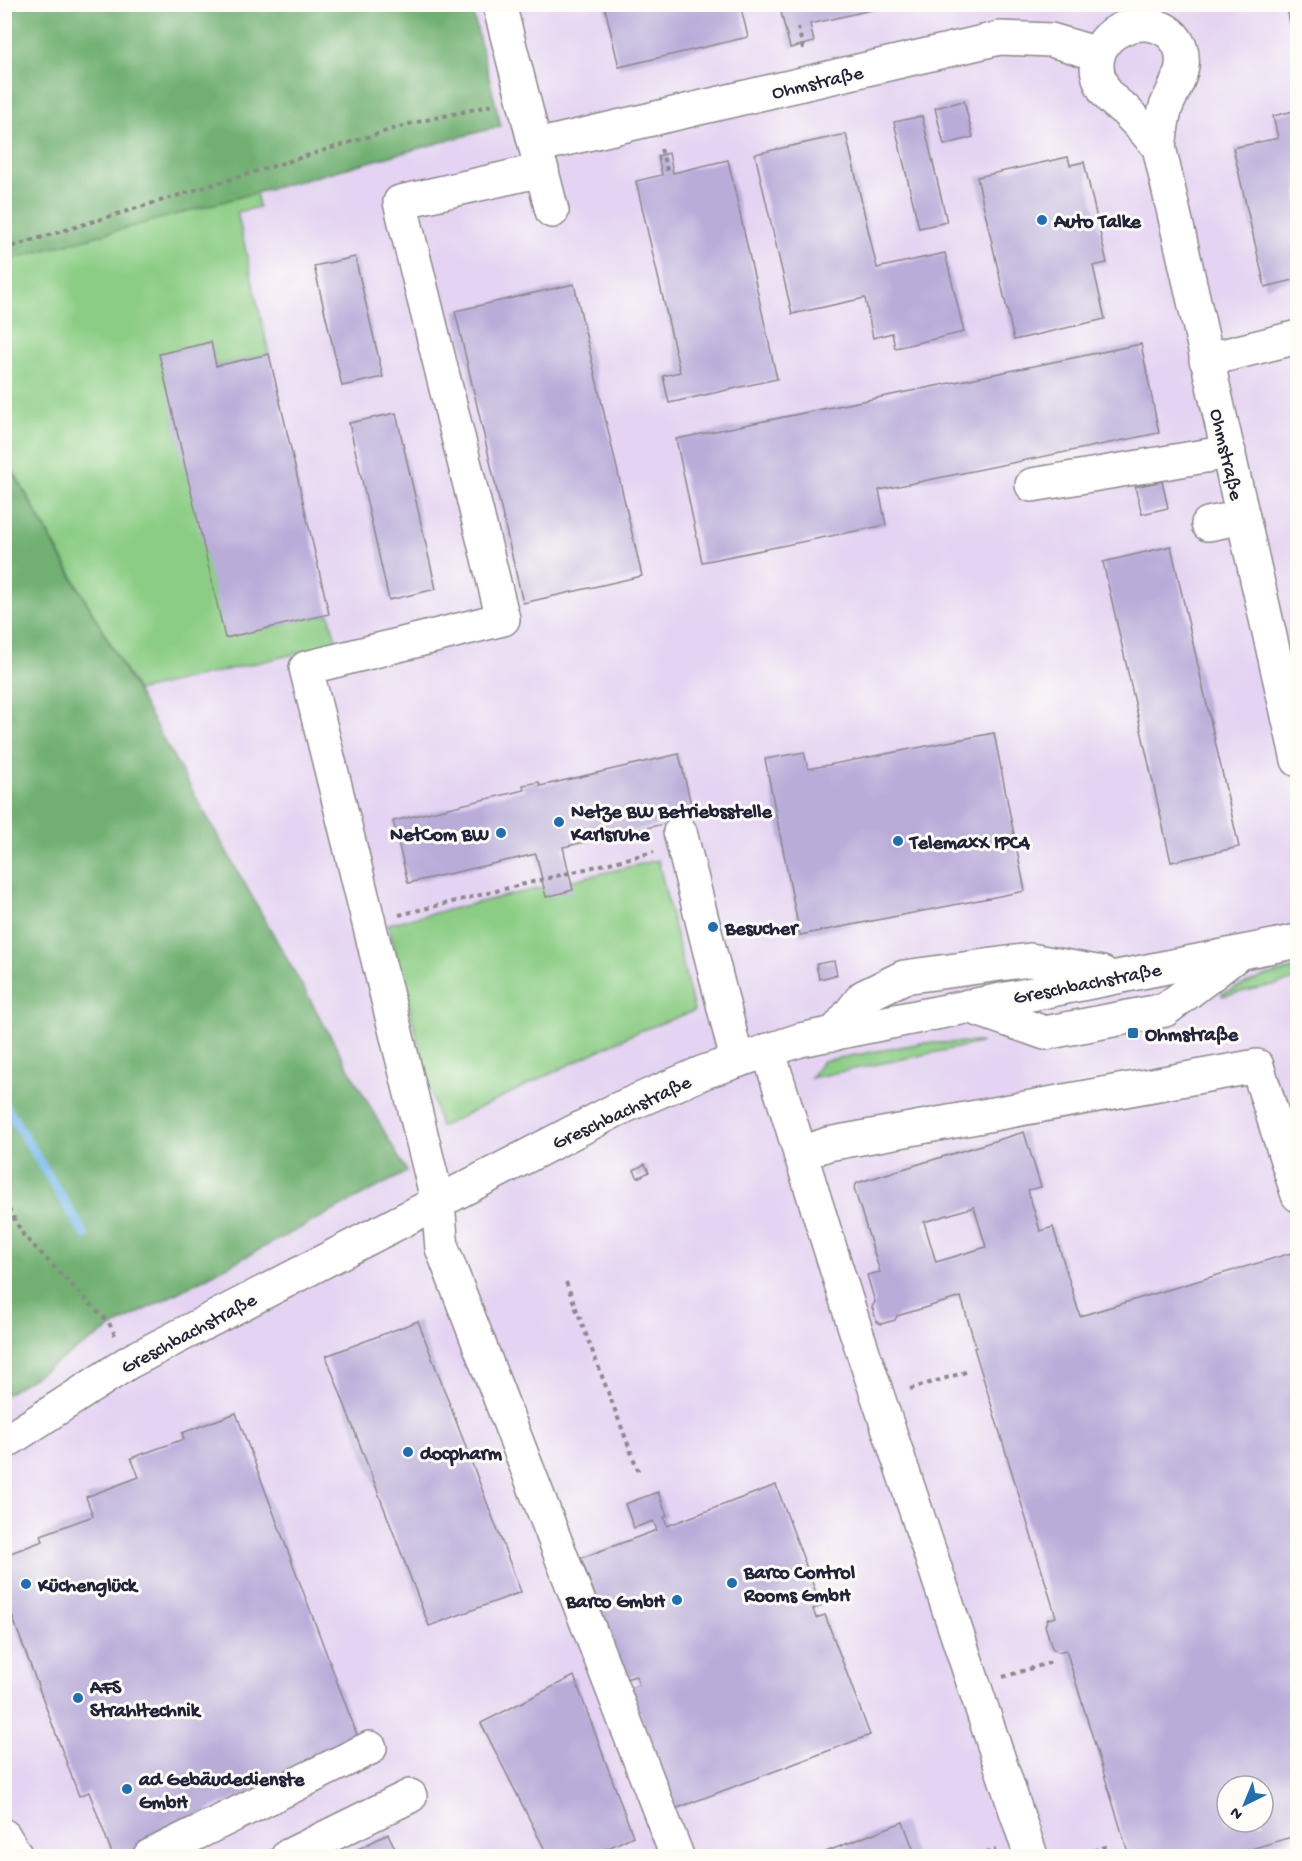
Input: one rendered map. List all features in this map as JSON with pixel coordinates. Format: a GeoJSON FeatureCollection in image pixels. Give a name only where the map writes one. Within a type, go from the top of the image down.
{"type":"FeatureCollection","features":[{"type":"Feature","properties":{"kind":"street"},"geometry":{"type":"LineString","coordinates":[[499,4],[552,211]]}},
{"type":"Feature","properties":{"kind":"street","name":"Ohmstraße"},"geometry":{"type":"LineString","coordinates":[[369,922],[306,668],[503,619],[400,202],[539,158],[1000,38],[1051,40],[1098,54],[1105,36],[1117,26],[1152,12],[1170,31],[1180,46],[1183,62],[1180,79],[1166,108],[1159,147],[1298,760]]}},
{"type":"Feature","properties":{"kind":"street"},"geometry":{"type":"LineString","coordinates":[[1098,54],[1098,74],[1106,93],[1159,147]]}},
{"type":"Feature","properties":{"kind":"street"},"geometry":{"type":"LineString","coordinates":[[1206,360],[1298,337]]}},
{"type":"Feature","properties":{"kind":"street"},"geometry":{"type":"LineString","coordinates":[[1032,485],[1229,452]]}},
{"type":"Feature","properties":{"kind":"street"},"geometry":{"type":"LineString","coordinates":[[1208,524],[1243,517]]}},
{"type":"Feature","properties":{"kind":"street"},"geometry":{"type":"LineString","coordinates":[[682,839],[737,1060]]}},
{"type":"Feature","properties":{"kind":"street"},"geometry":{"type":"LineString","coordinates":[[369,922],[438,1203],[442,1248],[677,1857]]}},
{"type":"Feature","properties":{"kind":"street","name":"Greschbachstraße"},"geometry":{"type":"LineString","coordinates":[[4,1443],[129,1362],[616,1110],[704,1072],[800,1040],[1298,941]]}},
{"type":"Feature","properties":{"kind":"street"},"geometry":{"type":"LineString","coordinates":[[968,1006],[1045,1033],[1165,1010],[1240,952]]}},
{"type":"Feature","properties":{"kind":"street"},"geometry":{"type":"LineString","coordinates":[[834,1034],[863,998],[904,977],[1030,960],[1122,976]]}},
{"type":"Feature","properties":{"kind":"street"},"geometry":{"type":"LineString","coordinates":[[768,1050],[854,1325],[1031,1857]]}},
{"type":"Feature","properties":{"kind":"street"},"geometry":{"type":"LineString","coordinates":[[800,1154],[828,1144],[1257,1066],[1298,1195]]}},
{"type":"Feature","properties":{"kind":"street"},"geometry":{"type":"LineString","coordinates":[[150,1857],[370,1748]]}},
{"type":"Feature","properties":{"kind":"street"},"geometry":{"type":"LineString","coordinates":[[288,1857],[410,1796]]}},
{"type":"Feature","properties":{"kind":"street"},"geometry":{"type":"LineString","coordinates":[[4,1836],[16,1857]]}},
{"type":"Feature","properties":{"kind":"path"},"geometry":{"type":"LineString","coordinates":[[798,27],[805,60]]}},
{"type":"Feature","properties":{"kind":"path"},"geometry":{"type":"LineString","coordinates":[[4,249],[413,123],[523,98]]}},
{"type":"Feature","properties":{"kind":"path"},"geometry":{"type":"LineString","coordinates":[[369,922],[682,839]]}},
{"type":"Feature","properties":{"kind":"path"},"geometry":{"type":"LineString","coordinates":[[4,1201],[24,1236],[109,1323],[129,1362]]}},
{"type":"Feature","properties":{"kind":"path"},"geometry":{"type":"LineString","coordinates":[[566,1282],[639,1473]]}},
{"type":"Feature","properties":{"kind":"path"},"geometry":{"type":"LineString","coordinates":[[907,1390],[969,1371]]}},
{"type":"Feature","properties":{"kind":"path"},"geometry":{"type":"LineString","coordinates":[[993,1681],[1052,1662]]}},
{"type":"Feature","properties":{"kind":"path"},"geometry":{"type":"LineString","coordinates":[[1076,1857],[1106,1847],[1118,1857]]}},
{"type":"Feature","properties":{"kind":"shaded area"},"geometry":{"type":"Polygon","coordinates":[[[471,5],[1297,5],[1297,1856],[5,1856],[5,1390],[100,1327],[407,1172],[5,456],[5,261],[501,126],[471,5]]]}},
{"type":"Feature","properties":{"kind":"green space"},"geometry":{"type":"Polygon","coordinates":[[[5,4],[471,5],[501,126],[5,261],[5,4]]]}},
{"type":"Feature","properties":{"kind":"green space"},"geometry":{"type":"Polygon","coordinates":[[[256,192],[259,207],[237,212],[269,354],[216,366],[210,342],[160,354],[226,637],[329,614],[337,644],[137,691],[5,456],[4,261],[256,192]]]}},
{"type":"Feature","properties":{"kind":"green space"},"geometry":{"type":"Polygon","coordinates":[[[4,456],[407,1172],[116,1325],[5,1395],[4,456]]]}},
{"type":"Feature","properties":{"kind":"green space"},"geometry":{"type":"Polygon","coordinates":[[[658,860],[694,1011],[637,1032],[440,1127],[388,924],[658,860]]]}},
{"type":"Feature","properties":{"kind":"green space"},"geometry":{"type":"Polygon","coordinates":[[[1297,968],[1297,980],[1223,996],[1221,994],[1263,977],[1297,968]]]}},
{"type":"Feature","properties":{"kind":"green space"},"geometry":{"type":"Polygon","coordinates":[[[981,1042],[810,1078],[823,1061],[922,1043],[981,1042]]]}},
{"type":"Feature","properties":{"kind":"building"},"geometry":{"type":"Polygon","coordinates":[[[604,4],[740,4],[748,37],[619,67],[604,4]]]}},
{"type":"Feature","properties":{"kind":"building"},"geometry":{"type":"Polygon","coordinates":[[[779,4],[893,5],[810,24],[814,42],[790,48],[779,4]]]}},
{"type":"Feature","properties":{"kind":"building"},"geometry":{"type":"Polygon","coordinates":[[[1286,4],[1298,4],[1298,52],[1293,38],[1286,4]]]}},
{"type":"Feature","properties":{"kind":"building"},"geometry":{"type":"Polygon","coordinates":[[[964,101],[973,137],[944,145],[935,108],[964,101]]]}},
{"type":"Feature","properties":{"kind":"building"},"geometry":{"type":"Polygon","coordinates":[[[1298,110],[1298,279],[1265,287],[1233,148],[1278,138],[1273,116],[1298,110]]]}},
{"type":"Feature","properties":{"kind":"building"},"geometry":{"type":"Polygon","coordinates":[[[922,116],[947,222],[919,228],[894,122],[922,116]]]}},
{"type":"Feature","properties":{"kind":"building"},"geometry":{"type":"Polygon","coordinates":[[[846,134],[877,268],[945,253],[964,332],[895,348],[892,333],[873,338],[865,298],[792,314],[755,154],[846,134]]]}},
{"type":"Feature","properties":{"kind":"building"},"geometry":{"type":"Polygon","coordinates":[[[669,153],[673,173],[728,160],[777,379],[669,403],[663,376],[680,372],[636,181],[662,175],[658,156],[669,153]]]}},
{"type":"Feature","properties":{"kind":"building","name":"Auto Talke"},"geometry":{"type":"Polygon","coordinates":[[[1068,157],[1070,165],[1084,162],[1107,263],[1093,266],[1105,319],[1014,340],[977,177],[1068,157]]]}},
{"type":"Feature","properties":{"kind":"building"},"geometry":{"type":"Polygon","coordinates":[[[355,257],[383,377],[342,386],[314,266],[355,257]]]}},
{"type":"Feature","properties":{"kind":"building"},"geometry":{"type":"Polygon","coordinates":[[[574,284],[642,576],[523,603],[455,311],[574,284]]]}},
{"type":"Feature","properties":{"kind":"building"},"geometry":{"type":"Polygon","coordinates":[[[211,342],[216,366],[269,354],[329,614],[225,638],[159,354],[211,342]]]}},
{"type":"Feature","properties":{"kind":"building"},"geometry":{"type":"Polygon","coordinates":[[[1141,344],[1159,433],[879,490],[886,525],[702,562],[676,439],[1141,344]]]}},
{"type":"Feature","properties":{"kind":"building"},"geometry":{"type":"Polygon","coordinates":[[[396,413],[436,589],[389,600],[349,423],[396,413]]]}},
{"type":"Feature","properties":{"kind":"building"},"geometry":{"type":"Polygon","coordinates":[[[1162,481],[1168,508],[1142,514],[1135,487],[1162,481]]]}},
{"type":"Feature","properties":{"kind":"building"},"geometry":{"type":"Polygon","coordinates":[[[1171,546],[1239,847],[1171,862],[1103,562],[1171,546]]]}},
{"type":"Feature","properties":{"kind":"building","name":"TelemaxX IPC4"},"geometry":{"type":"Polygon","coordinates":[[[994,733],[1025,891],[800,935],[765,759],[804,752],[808,769],[994,733]]]}},
{"type":"Feature","properties":{"kind":"building"},"geometry":{"type":"Polygon","coordinates":[[[679,754],[694,817],[563,847],[573,890],[546,897],[536,854],[408,883],[393,821],[524,790],[523,785],[539,782],[540,786],[679,754]]]}},
{"type":"Feature","properties":{"kind":"building"},"geometry":{"type":"Polygon","coordinates":[[[834,961],[837,975],[819,979],[816,964],[834,961]]]}},
{"type":"Feature","properties":{"kind":"building"},"geometry":{"type":"Polygon","coordinates":[[[1024,1132],[1041,1187],[1028,1190],[1040,1231],[1053,1227],[1080,1316],[1298,1251],[1298,1835],[1228,1856],[1129,1856],[1066,1650],[1058,1652],[1052,1648],[1045,1625],[1048,1619],[1056,1617],[974,1348],[976,1347],[961,1297],[897,1316],[895,1320],[881,1324],[877,1322],[872,1307],[875,1302],[867,1275],[880,1272],[854,1188],[857,1183],[1024,1132]],[[974,1207],[924,1222],[936,1262],[986,1247],[974,1207]]]}},
{"type":"Feature","properties":{"kind":"building"},"geometry":{"type":"Polygon","coordinates":[[[645,1164],[649,1172],[638,1178],[634,1170],[645,1164]]]}},
{"type":"Feature","properties":{"kind":"building"},"geometry":{"type":"Polygon","coordinates":[[[418,1321],[521,1592],[429,1626],[326,1356],[418,1321]]]}},
{"type":"Feature","properties":{"kind":"building"},"geometry":{"type":"Polygon","coordinates":[[[236,1413],[359,1740],[307,1759],[309,1766],[257,1785],[259,1790],[208,1809],[209,1815],[160,1841],[113,1856],[89,1792],[79,1796],[5,1597],[5,1555],[43,1541],[41,1535],[93,1516],[86,1497],[139,1477],[131,1458],[184,1439],[182,1433],[236,1413]]]}},
{"type":"Feature","properties":{"kind":"building"},"geometry":{"type":"Polygon","coordinates":[[[776,1485],[821,1606],[813,1609],[816,1618],[825,1615],[870,1735],[675,1809],[630,1688],[639,1685],[636,1676],[626,1679],[581,1558],[657,1530],[653,1521],[634,1528],[625,1504],[658,1492],[667,1516],[664,1517],[667,1526],[776,1485]]]}},
{"type":"Feature","properties":{"kind":"building"},"geometry":{"type":"Polygon","coordinates":[[[574,1676],[633,1836],[592,1856],[548,1856],[481,1723],[574,1676]]]}},
{"type":"Feature","properties":{"kind":"building"},"geometry":{"type":"Polygon","coordinates":[[[903,1822],[916,1856],[815,1856],[903,1822]]]}},
{"type":"Feature","properties":{"kind":"building"},"geometry":{"type":"Polygon","coordinates":[[[388,1834],[399,1856],[344,1856],[388,1834]]]}},
{"type":"Feature","properties":{"kind":"waterway"},"geometry":{"type":"LineString","coordinates":[[4,1103],[85,1235]]}},
{"type":"Feature","properties":{"kind":"place","name":"Auto Talke"},"geometry":{"type":"Point","coordinates":[1042,220]}},
{"type":"Feature","properties":{"kind":"place","name":"Netze BW Betriebsstelle Karlsruhe"},"geometry":{"type":"Point","coordinates":[559,822]}},
{"type":"Feature","properties":{"kind":"place","name":"NetCom BW"},"geometry":{"type":"Point","coordinates":[501,833]}},
{"type":"Feature","properties":{"kind":"place","name":"TelemaxX IPC4"},"geometry":{"type":"Point","coordinates":[898,841]}},
{"type":"Feature","properties":{"kind":"place","name":"Besucher"},"geometry":{"type":"Point","coordinates":[713,927]}},
{"type":"Feature","properties":{"kind":"place","name":"Ohmstraße"},"geometry":{"type":"Point","coordinates":[1133,1033]}},
{"type":"Feature","properties":{"kind":"place","name":"docpharm"},"geometry":{"type":"Point","coordinates":[408,1452]}},
{"type":"Feature","properties":{"kind":"place","name":"Barco Control Rooms GmbH"},"geometry":{"type":"Point","coordinates":[732,1583]}},
{"type":"Feature","properties":{"kind":"place","name":"Küchenglück"},"geometry":{"type":"Point","coordinates":[26,1584]}},
{"type":"Feature","properties":{"kind":"place","name":"Barco GmbH"},"geometry":{"type":"Point","coordinates":[677,1600]}},
{"type":"Feature","properties":{"kind":"place","name":"AFS Strahltechnik"},"geometry":{"type":"Point","coordinates":[78,1698]}},
{"type":"Feature","properties":{"kind":"place","name":"ad Gebäudedienste GmbH"},"geometry":{"type":"Point","coordinates":[127,1789]}}]}
